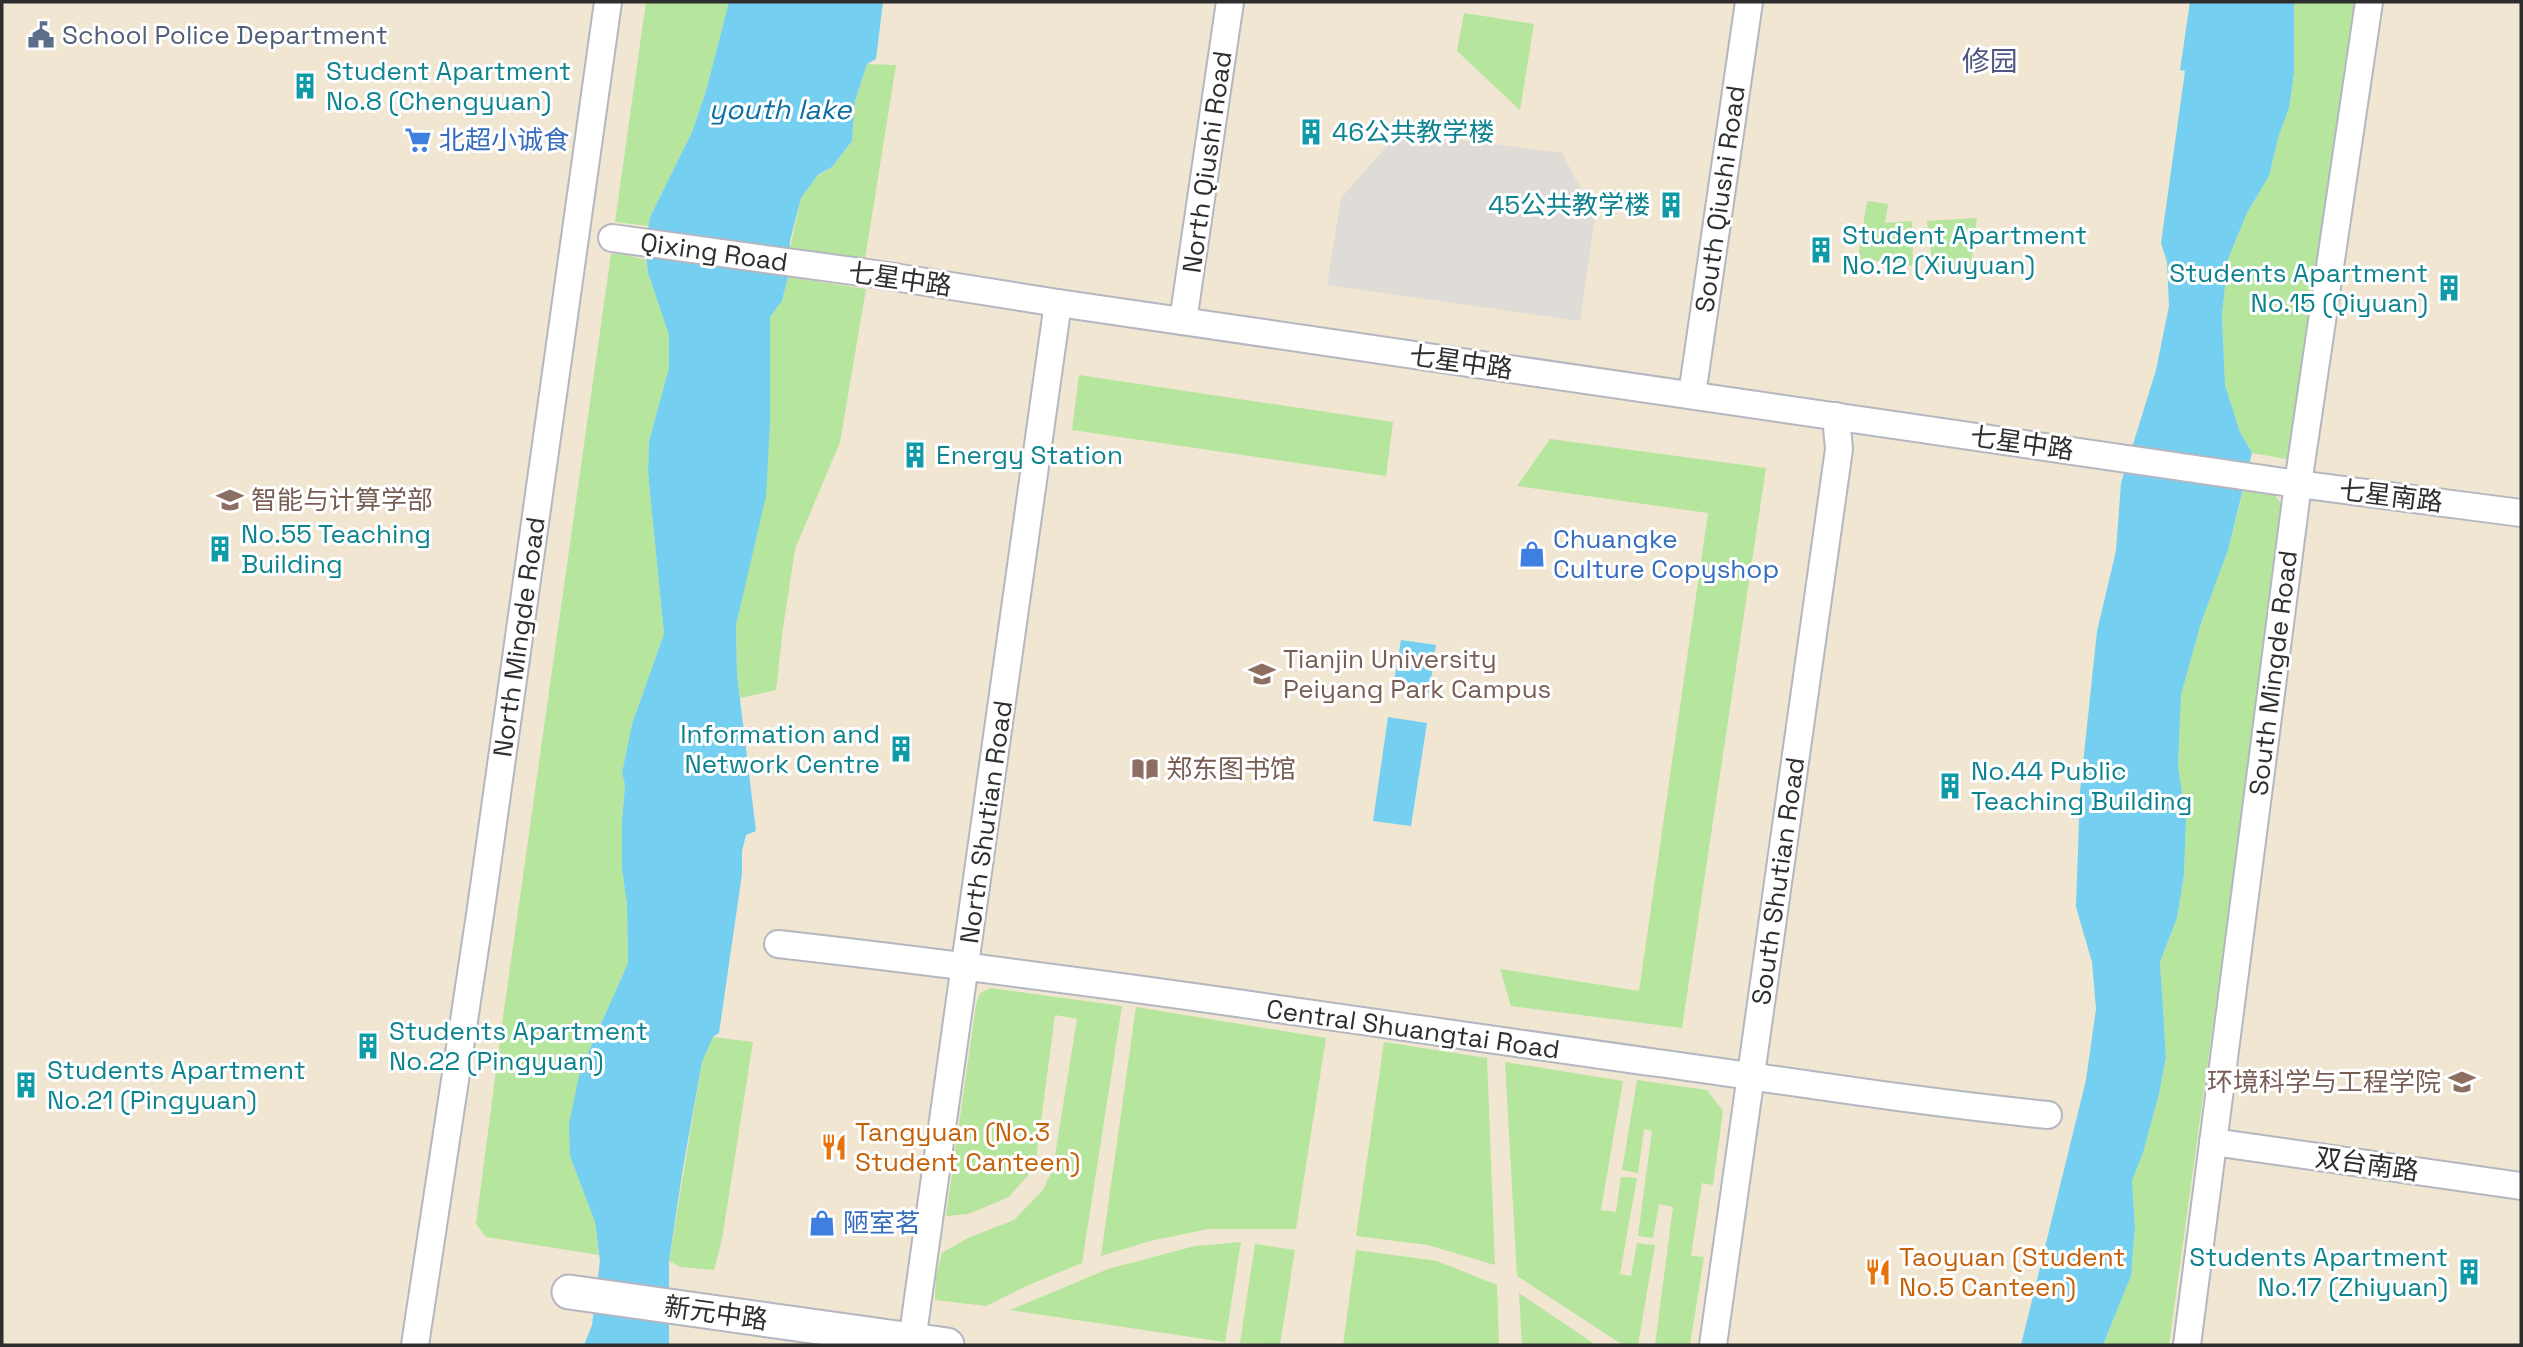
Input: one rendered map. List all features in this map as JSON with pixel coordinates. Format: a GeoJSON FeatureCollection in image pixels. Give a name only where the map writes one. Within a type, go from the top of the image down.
{"type":"FeatureCollection","features":[{"type":"Feature","properties":{"kind":"street","name":"North Mingde Road"},"geometry":{"type":"LineString","coordinates":[[415,1345],[479,922],[608,2]]}},
{"type":"Feature","properties":{"kind":"street","name":"North Qiushi Road"},"geometry":{"type":"LineString","coordinates":[[1183,321],[1230,2]]}},
{"type":"Feature","properties":{"kind":"street","name":"South Qiushi Road"},"geometry":{"type":"LineString","coordinates":[[1692,395],[1749,2]]}},
{"type":"Feature","properties":{"kind":"street","name":"South Mingde Road"},"geometry":{"type":"LineString","coordinates":[[2187,1345],[2298,484],[2369,2]]}},
{"type":"Feature","properties":{"kind":"street","name":"Qixing Road"},"geometry":{"type":"LineString","coordinates":[[612,238],[816,266]]}},
{"type":"Feature","properties":{"kind":"street","name":"七星中路"},"geometry":{"type":"LineString","coordinates":[[816,266],[2260,478]]}},
{"type":"Feature","properties":{"kind":"street","name":"North Shutian Road"},"geometry":{"type":"LineString","coordinates":[[912,1341],[1058,303]]}},
{"type":"Feature","properties":{"kind":"street","name":"South Shutian Road"},"geometry":{"type":"LineString","coordinates":[[1713,1345],[1839,449],[1836,416]]}},
{"type":"Feature","properties":{"kind":"street","name":"七星南路"},"geometry":{"type":"LineString","coordinates":[[2260,478],[2521,513]]}},
{"type":"Feature","properties":{"kind":"street","name":"Central Shuangtai Road"},"geometry":{"type":"LineString","coordinates":[[778,944],[966,965],[1751,1077],[2048,1115]]}},
{"type":"Feature","properties":{"kind":"street","name":"双台南路"},"geometry":{"type":"LineString","coordinates":[[2213,1142],[2521,1186]]}},
{"type":"Feature","properties":{"kind":"street","name":"新元中路"},"geometry":{"type":"LineString","coordinates":[[581,1301],[947,1345]]}},
{"type":"Feature","properties":{"kind":"street","name":"新元中路"},"geometry":{"type":"LineString","coordinates":[[684,1315],[844,1345]]}},
{"type":"Feature","properties":{"kind":"shaded area","name":"Tianjin University Peiyang Park Campus"},"geometry":{"type":"Polygon","coordinates":[[[2,2],[2521,2],[2521,1345],[2,1345],[2,2]]]}},
{"type":"Feature","properties":{"kind":"shaded area"},"geometry":{"type":"Polygon","coordinates":[[[1399,132],[1562,153],[1595,216],[1580,321],[1327,285],[1341,198],[1399,132]]]}},
{"type":"Feature","properties":{"kind":"green space"},"geometry":{"type":"Polygon","coordinates":[[[646,2],[729,2],[706,91],[692,132],[650,217],[649,226],[615,222],[646,2]]]}},
{"type":"Feature","properties":{"kind":"green space"},"geometry":{"type":"Polygon","coordinates":[[[2294,2],[2358,2],[2293,460],[2252,453],[2240,432],[2225,385],[2222,315],[2228,259],[2247,213],[2269,176],[2289,108],[2294,74],[2294,2]]]}},
{"type":"Feature","properties":{"kind":"green space"},"geometry":{"type":"Polygon","coordinates":[[[1464,13],[1534,24],[1520,110],[1457,51],[1464,13]]]}},
{"type":"Feature","properties":{"kind":"green space"},"geometry":{"type":"Polygon","coordinates":[[[867,64],[896,65],[865,259],[790,248],[801,198],[817,177],[832,167],[852,141],[855,101],[867,64]]]}},
{"type":"Feature","properties":{"kind":"green space"},"geometry":{"type":"Polygon","coordinates":[[[1867,201],[1888,204],[1885,223],[1912,221],[1913,266],[1858,259],[1867,201]]]}},
{"type":"Feature","properties":{"kind":"green space"},"geometry":{"type":"Polygon","coordinates":[[[1977,218],[1970,275],[1933,269],[1927,221],[1977,218]]]}},
{"type":"Feature","properties":{"kind":"green space"},"geometry":{"type":"Polygon","coordinates":[[[611,254],[624,254],[646,260],[669,335],[669,368],[649,441],[648,472],[664,634],[632,724],[622,773],[625,785],[622,869],[627,905],[628,963],[580,1071],[570,1156],[595,1222],[599,1255],[486,1237],[476,1224],[611,254]]]}},
{"type":"Feature","properties":{"kind":"green space"},"geometry":{"type":"Polygon","coordinates":[[[788,277],[866,289],[840,442],[795,549],[776,690],[740,698],[736,625],[770,424],[770,317],[782,301],[788,277]]]}},
{"type":"Feature","properties":{"kind":"green space"},"geometry":{"type":"Polygon","coordinates":[[[1079,375],[1393,422],[1386,476],[1072,430],[1079,375]]]}},
{"type":"Feature","properties":{"kind":"green space"},"geometry":{"type":"Polygon","coordinates":[[[1550,439],[1766,468],[1682,1028],[1511,1006],[1500,969],[1639,991],[1708,513],[1517,486],[1550,439]]]}},
{"type":"Feature","properties":{"kind":"green space"},"geometry":{"type":"Polygon","coordinates":[[[2244,487],[2273,493],[2284,508],[2169,1345],[2103,1345],[2131,1276],[2135,1228],[2132,1181],[2143,1153],[2166,1057],[2160,962],[2177,918],[2184,875],[2186,820],[2178,766],[2181,695],[2201,623],[2228,550],[2244,487]]]}},
{"type":"Feature","properties":{"kind":"green space"},"geometry":{"type":"Polygon","coordinates":[[[991,988],[1122,1006],[1082,1263],[986,1306],[935,1300],[936,1276],[942,1253],[968,1238],[1014,1220],[1043,1190],[1053,1168],[1077,1019],[1055,1015],[1035,1167],[1009,1197],[968,1214],[946,1216],[976,1005],[980,993],[991,988]]]}},
{"type":"Feature","properties":{"kind":"green space"},"geometry":{"type":"Polygon","coordinates":[[[1136,1007],[1326,1038],[1296,1229],[1208,1229],[1150,1241],[1101,1256],[1136,1007]]]}},
{"type":"Feature","properties":{"kind":"green space"},"geometry":{"type":"Polygon","coordinates":[[[713,1037],[753,1042],[722,1239],[714,1270],[681,1267],[669,1261],[702,1062],[713,1037]]]}},
{"type":"Feature","properties":{"kind":"green space"},"geometry":{"type":"Polygon","coordinates":[[[1384,1042],[1487,1058],[1495,1265],[1428,1245],[1356,1236],[1384,1042]]]}},
{"type":"Feature","properties":{"kind":"green space"},"geometry":{"type":"Polygon","coordinates":[[[1505,1062],[1623,1081],[1601,1210],[1616,1212],[1621,1177],[1637,1178],[1620,1274],[1631,1276],[1637,1243],[1655,1245],[1638,1345],[1623,1345],[1517,1276],[1505,1062]]]}},
{"type":"Feature","properties":{"kind":"green space"},"geometry":{"type":"Polygon","coordinates":[[[1637,1080],[1707,1090],[1723,1111],[1713,1185],[1702,1183],[1691,1256],[1704,1257],[1690,1345],[1655,1345],[1673,1207],[1659,1204],[1653,1238],[1638,1236],[1652,1131],[1644,1129],[1638,1173],[1622,1170],[1637,1080]]]}},
{"type":"Feature","properties":{"kind":"green space"},"geometry":{"type":"Polygon","coordinates":[[[1241,1242],[1225,1342],[1010,1310],[1108,1269],[1195,1246],[1241,1242]]]}},
{"type":"Feature","properties":{"kind":"green space"},"geometry":{"type":"Polygon","coordinates":[[[1255,1244],[1295,1250],[1280,1345],[1240,1343],[1255,1244]]]}},
{"type":"Feature","properties":{"kind":"green space"},"geometry":{"type":"Polygon","coordinates":[[[1356,1250],[1437,1261],[1497,1285],[1499,1345],[1343,1345],[1356,1250]]]}},
{"type":"Feature","properties":{"kind":"green space"},"geometry":{"type":"Polygon","coordinates":[[[1519,1293],[1596,1345],[1522,1345],[1519,1293]]]}},
{"type":"Feature","properties":{"kind":"water","name":"youth lake"},"geometry":{"type":"Polygon","coordinates":[[[729,2],[883,2],[876,59],[867,64],[855,101],[852,141],[832,167],[818,175],[801,198],[790,241],[788,277],[782,301],[770,317],[770,424],[766,496],[736,625],[737,675],[756,831],[746,835],[742,851],[742,874],[719,1033],[713,1037],[702,1062],[683,1168],[669,1261],[669,1345],[584,1345],[592,1325],[600,1261],[595,1222],[570,1156],[569,1124],[580,1071],[628,963],[627,905],[622,869],[625,785],[622,773],[632,724],[664,634],[648,472],[649,441],[669,368],[669,335],[648,273],[645,247],[650,217],[692,132],[706,91],[729,2]]]}},
{"type":"Feature","properties":{"kind":"water"},"geometry":{"type":"Polygon","coordinates":[[[2190,2],[2294,2],[2294,74],[2289,108],[2269,176],[2247,213],[2228,259],[2222,315],[2225,385],[2240,432],[2252,453],[2228,550],[2201,623],[2181,695],[2178,766],[2186,820],[2184,875],[2177,918],[2160,962],[2166,1057],[2143,1153],[2132,1181],[2135,1228],[2131,1276],[2103,1345],[2021,1345],[2086,1080],[2096,1009],[2092,962],[2076,907],[2080,792],[2097,631],[2116,551],[2121,483],[2156,370],[2169,306],[2167,262],[2161,243],[2185,71],[2180,70],[2190,2]]]}},
{"type":"Feature","properties":{"kind":"water"},"geometry":{"type":"Polygon","coordinates":[[[1401,640],[1436,645],[1429,693],[1393,687],[1401,640]]]}},
{"type":"Feature","properties":{"kind":"water"},"geometry":{"type":"Polygon","coordinates":[[[1388,717],[1427,723],[1411,826],[1373,821],[1388,717]]]}},
{"type":"Feature","properties":{"kind":"place","name":"School Police Department"},"geometry":{"type":"Point","coordinates":[41,35]}},
{"type":"Feature","properties":{"kind":"place","name":"Student Apartment No.8 (Chengyuan)"},"geometry":{"type":"Point","coordinates":[305,86]}},
{"type":"Feature","properties":{"kind":"place","name":"46公共教学楼"},"geometry":{"type":"Point","coordinates":[1311,132]}},
{"type":"Feature","properties":{"kind":"place","name":"北超小诚食"},"geometry":{"type":"Point","coordinates":[418,140]}},
{"type":"Feature","properties":{"kind":"place","name":"45公共教学楼"},"geometry":{"type":"Point","coordinates":[1671,205]}},
{"type":"Feature","properties":{"kind":"place","name":"Student Apartment No.12 (Xiuyuan)"},"geometry":{"type":"Point","coordinates":[1821,250]}},
{"type":"Feature","properties":{"kind":"place","name":"Students Apartment No.15 (Qiyuan)"},"geometry":{"type":"Point","coordinates":[2449,288]}},
{"type":"Feature","properties":{"kind":"place","name":"Energy Station"},"geometry":{"type":"Point","coordinates":[915,455]}},
{"type":"Feature","properties":{"kind":"place","name":"智能与计算学部"},"geometry":{"type":"Point","coordinates":[230,500]}},
{"type":"Feature","properties":{"kind":"place","name":"No.55 Teaching Building"},"geometry":{"type":"Point","coordinates":[220,549]}},
{"type":"Feature","properties":{"kind":"place","name":"Chuangke Culture Copyshop"},"geometry":{"type":"Point","coordinates":[1532,554]}},
{"type":"Feature","properties":{"kind":"place","name":"Tianjin University Peiyang Park Campus"},"geometry":{"type":"Point","coordinates":[1262,674]}},
{"type":"Feature","properties":{"kind":"place","name":"Information and Network Centre"},"geometry":{"type":"Point","coordinates":[901,749]}},
{"type":"Feature","properties":{"kind":"place","name":"郑东图书馆"},"geometry":{"type":"Point","coordinates":[1145,769]}},
{"type":"Feature","properties":{"kind":"place","name":"No.44 Public Teaching Building"},"geometry":{"type":"Point","coordinates":[1950,786]}},
{"type":"Feature","properties":{"kind":"place","name":"Students Apartment No.22 (Pingyuan)"},"geometry":{"type":"Point","coordinates":[368,1046]}},
{"type":"Feature","properties":{"kind":"place","name":"环境科学与工程学院"},"geometry":{"type":"Point","coordinates":[2462,1082]}},
{"type":"Feature","properties":{"kind":"place","name":"Students Apartment No.21 (Pingyuan)"},"geometry":{"type":"Point","coordinates":[26,1085]}},
{"type":"Feature","properties":{"kind":"place","name":"Tangyuan (No.3 Student Canteen)"},"geometry":{"type":"Point","coordinates":[834,1147]}},
{"type":"Feature","properties":{"kind":"place","name":"陋室茗"},"geometry":{"type":"Point","coordinates":[822,1223]}},
{"type":"Feature","properties":{"kind":"place","name":"Taoyuan (Student No.5 Canteen)"},"geometry":{"type":"Point","coordinates":[1878,1272]}},
{"type":"Feature","properties":{"kind":"place","name":"Students Apartment No.17 (Zhiyuan)"},"geometry":{"type":"Point","coordinates":[2469,1272]}},
{"type":"Feature","properties":{"kind":"district","name":"修园"},"geometry":{"type":"Point","coordinates":[1990,61]}}]}
